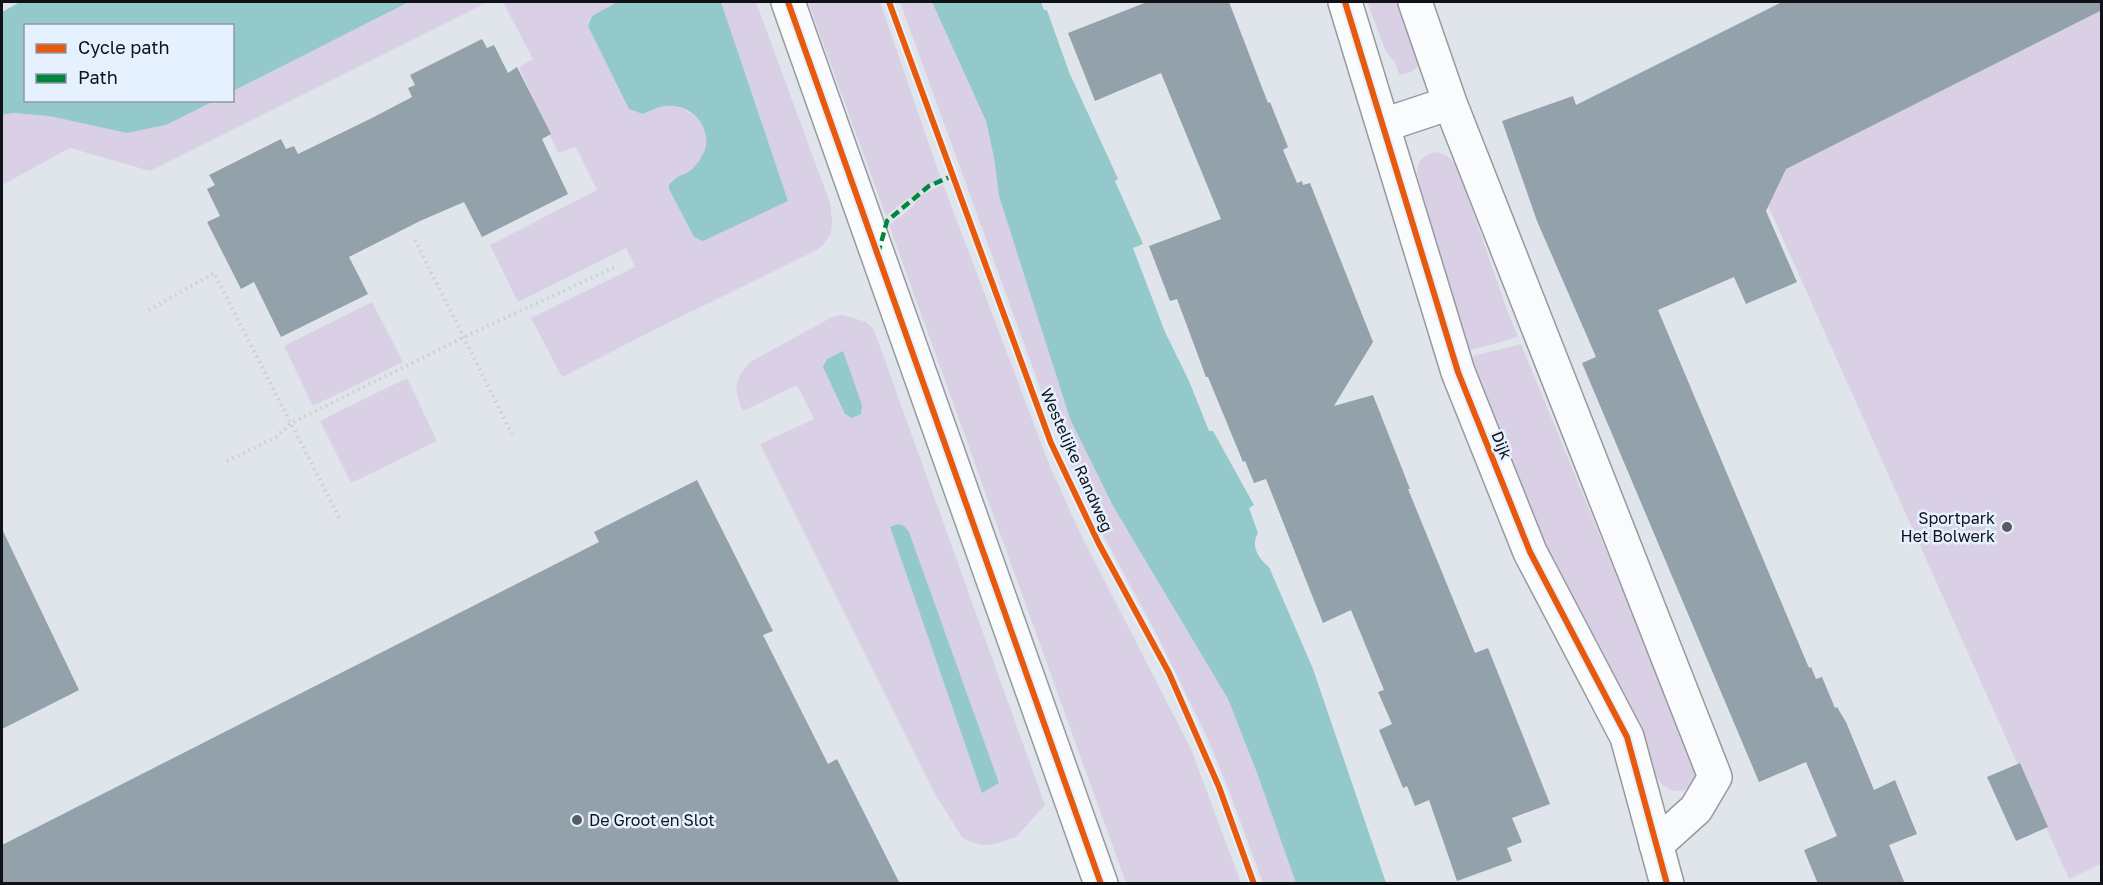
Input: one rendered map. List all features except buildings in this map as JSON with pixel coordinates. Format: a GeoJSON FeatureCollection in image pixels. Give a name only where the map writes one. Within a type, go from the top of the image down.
{"type":"FeatureCollection","features":[{"type":"Feature","properties":{"kind":"street"},"geometry":{"type":"LineString","coordinates":[[788,2],[1101,884]]}},
{"type":"Feature","properties":{"kind":"street","name":"Dijk"},"geometry":{"type":"LineString","coordinates":[[1345,2],[1458,372],[1530,552],[1627,737],[1667,884]]}},
{"type":"Feature","properties":{"kind":"street"},"geometry":{"type":"LineString","coordinates":[[1415,2],[1449,103],[1715,777],[1696,809],[1656,845]]}},
{"type":"Feature","properties":{"kind":"street"},"geometry":{"type":"LineString","coordinates":[[1384,125],[1449,103]]}},
{"type":"Feature","properties":{"kind":"path"},"geometry":{"type":"LineString","coordinates":[[415,240],[512,434]]}},
{"type":"Feature","properties":{"kind":"path"},"geometry":{"type":"LineString","coordinates":[[227,460],[276,437],[291,423],[464,337],[615,267]]}},
{"type":"Feature","properties":{"kind":"path"},"geometry":{"type":"LineString","coordinates":[[149,310],[214,273],[340,519]]}},
{"type":"Feature","properties":{"kind":"shaded area"},"geometry":{"type":"Polygon","coordinates":[[[409,2],[488,2],[150,171],[70,148],[2,185],[2,115],[13,113],[49,116],[127,133],[166,125],[212,102],[234,102],[234,90],[409,2]]]}},
{"type":"Feature","properties":{"kind":"shaded area"},"geometry":{"type":"Polygon","coordinates":[[[503,2],[617,2],[592,16],[588,26],[643,114],[665,106],[679,107],[698,120],[706,134],[707,141],[703,156],[690,172],[671,181],[669,189],[787,200],[721,2],[756,2],[830,203],[832,223],[827,240],[817,250],[562,377],[531,318],[635,267],[626,248],[518,302],[490,245],[597,190],[576,147],[558,153],[519,67],[533,59],[503,2]]]}},
{"type":"Feature","properties":{"kind":"shaded area"},"geometry":{"type":"Polygon","coordinates":[[[808,2],[880,2],[941,179],[907,199],[886,216],[808,2]]]}},
{"type":"Feature","properties":{"kind":"shaded area"},"geometry":{"type":"Polygon","coordinates":[[[900,2],[932,2],[986,121],[999,196],[1070,419],[1113,506],[1228,699],[1296,883],[1263,883],[1206,735],[1158,637],[1095,520],[1056,432],[900,2]]]}},
{"type":"Feature","properties":{"kind":"shaded area"},"geometry":{"type":"Polygon","coordinates":[[[1367,2],[1403,2],[1422,58],[1414,70],[1399,75],[1396,64],[1386,52],[1367,2]]]}},
{"type":"Feature","properties":{"kind":"shaded area","name":"Sportpark Het Bolwerk"},"geometry":{"type":"Polygon","coordinates":[[[2101,9],[2101,864],[2069,879],[1758,183],[2101,9]]]}},
{"type":"Feature","properties":{"kind":"shaded area"},"geometry":{"type":"Polygon","coordinates":[[[1437,152],[1446,155],[1457,165],[1518,337],[1467,351],[1417,174],[1422,158],[1437,152]]]}},
{"type":"Feature","properties":{"kind":"shaded area"},"geometry":{"type":"Polygon","coordinates":[[[943,184],[1049,464],[1079,531],[1191,749],[1241,883],[1126,883],[889,225],[909,210],[922,195],[943,184]]]}},
{"type":"Feature","properties":{"kind":"shaded area"},"geometry":{"type":"Polygon","coordinates":[[[372,302],[403,362],[313,406],[284,346],[372,302]]]}},
{"type":"Feature","properties":{"kind":"shaded area"},"geometry":{"type":"Polygon","coordinates":[[[843,315],[866,322],[874,330],[1045,805],[1016,837],[991,845],[981,845],[962,837],[935,794],[760,444],[814,419],[797,385],[743,411],[740,403],[737,390],[738,379],[750,362],[832,317],[843,315]],[[890,527],[982,792],[999,783],[946,637],[890,527]]]}},
{"type":"Feature","properties":{"kind":"shaded area"},"geometry":{"type":"Polygon","coordinates":[[[1521,344],[1696,769],[1695,778],[1686,789],[1680,791],[1666,787],[1655,774],[1544,547],[1469,357],[1521,344]]]}},
{"type":"Feature","properties":{"kind":"shaded area"},"geometry":{"type":"Polygon","coordinates":[[[407,378],[437,441],[351,483],[320,421],[407,378]]]}},
{"type":"Feature","properties":{"kind":"water"},"geometry":{"type":"Polygon","coordinates":[[[20,2],[409,2],[234,90],[234,24],[24,24],[24,102],[212,102],[166,125],[127,133],[49,116],[13,113],[2,115],[2,12],[20,2]]]}},
{"type":"Feature","properties":{"kind":"water"},"geometry":{"type":"Polygon","coordinates":[[[617,2],[721,2],[788,201],[703,241],[694,237],[669,185],[675,178],[690,171],[699,162],[706,147],[705,132],[693,114],[679,107],[664,106],[643,114],[629,109],[588,26],[592,16],[617,2]]]}},
{"type":"Feature","properties":{"kind":"water"},"geometry":{"type":"Polygon","coordinates":[[[932,2],[1041,2],[1044,10],[1047,10],[1069,72],[1118,179],[1115,181],[1143,244],[1133,248],[1165,332],[1189,381],[1209,431],[1213,431],[1254,505],[1249,508],[1258,533],[1255,547],[1269,567],[1313,669],[1386,883],[1296,883],[1228,699],[1113,506],[1070,419],[999,196],[986,121],[932,2]]]}},
{"type":"Feature","properties":{"kind":"water"},"geometry":{"type":"Polygon","coordinates":[[[843,351],[862,405],[861,414],[852,418],[845,414],[823,367],[827,359],[843,351]]]}},
{"type":"Feature","properties":{"kind":"water"},"geometry":{"type":"Polygon","coordinates":[[[898,524],[904,526],[909,532],[999,783],[982,793],[890,527],[898,524]]]}},
{"type":"Feature","properties":{"kind":"marked path"},"geometry":{"type":"LineString","coordinates":[[878,254],[887,221],[929,186],[952,176]]}},
{"type":"Feature","properties":{"kind":"cycle path"},"geometry":{"type":"LineString","coordinates":[[788,2],[1101,884]]}},
{"type":"Feature","properties":{"kind":"cycle path","name":"Westelijke Randweg"},"geometry":{"type":"LineString","coordinates":[[889,2],[1051,443],[1099,544],[1169,673],[1219,787],[1254,884]]}},
{"type":"Feature","properties":{"kind":"cycle path"},"geometry":{"type":"LineString","coordinates":[[1345,2],[1458,372],[1530,552],[1627,737],[1667,884]]}},
{"type":"Feature","properties":{"kind":"place","name":"Sportpark Het Bolwerk"},"geometry":{"type":"Point","coordinates":[2007,527]}},
{"type":"Feature","properties":{"kind":"place","name":"De Groot en Slot"},"geometry":{"type":"Point","coordinates":[577,820]}}]}
